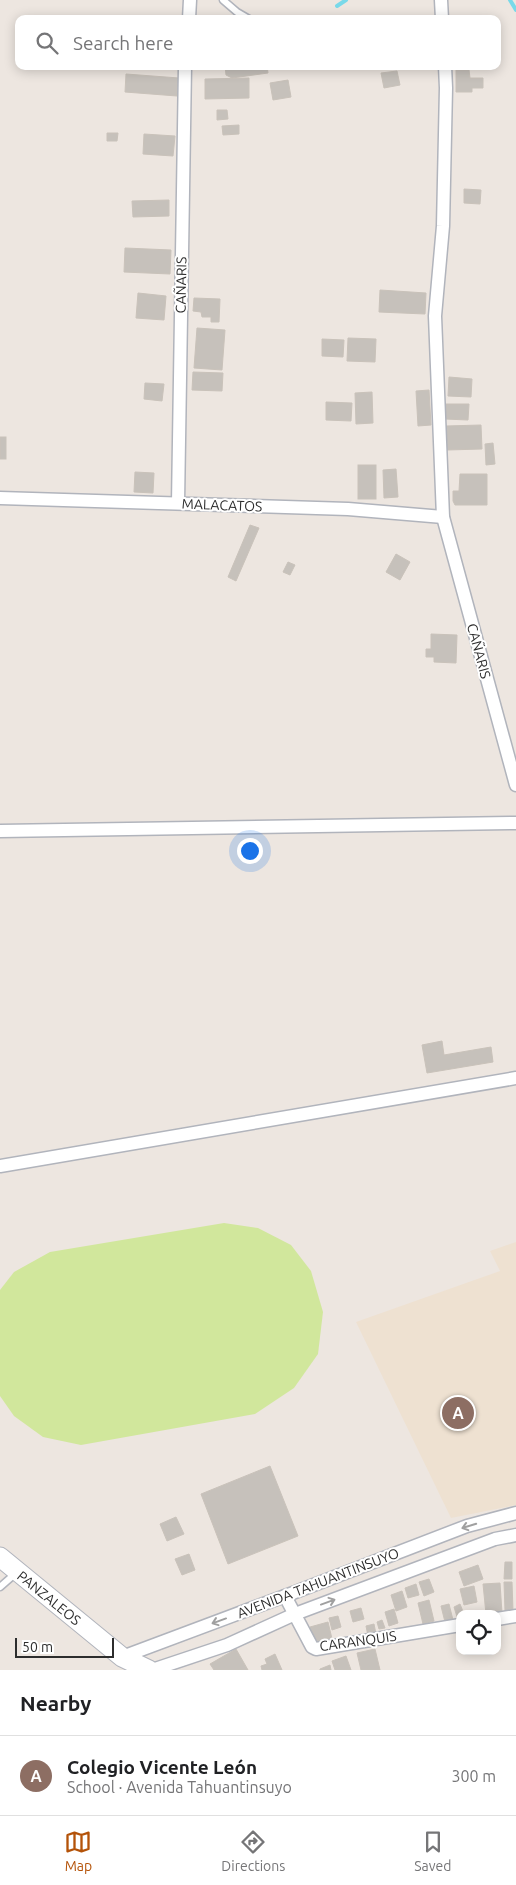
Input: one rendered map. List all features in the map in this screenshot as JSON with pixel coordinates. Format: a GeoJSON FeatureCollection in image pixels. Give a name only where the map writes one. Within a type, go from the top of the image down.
{"type":"FeatureCollection","features":[{"type":"Feature","properties":{"kind":"street"},"geometry":{"type":"LineString","coordinates":[[189,15],[190,0]]}},
{"type":"Feature","properties":{"kind":"street"},"geometry":{"type":"LineString","coordinates":[[441,0],[442,15]]}},
{"type":"Feature","properties":{"kind":"street","name":"CAÑARIS"},"geometry":{"type":"LineString","coordinates":[[178,503],[185,70]]}},
{"type":"Feature","properties":{"kind":"street","name":"CAÑARIS"},"geometry":{"type":"LineString","coordinates":[[445,70],[443,226],[435,316],[443,516],[516,785]]}},
{"type":"Feature","properties":{"kind":"street","name":"MALACATOS"},"geometry":{"type":"LineString","coordinates":[[0,498],[348,509],[443,516]]}},
{"type":"Feature","properties":{"kind":"street"},"geometry":{"type":"LineString","coordinates":[[0,831],[516,824]]}},
{"type":"Feature","properties":{"kind":"street"},"geometry":{"type":"LineString","coordinates":[[0,1166],[516,1078]]}},
{"type":"Feature","properties":{"kind":"street","name":"AVENIDA TAHUANTINSUYO"},"geometry":{"type":"LineString","coordinates":[[122,1657],[467,1526],[516,1513]]}},
{"type":"Feature","properties":{"kind":"street","name":"AVENIDA TAHUANTINSUYO"},"geometry":{"type":"LineString","coordinates":[[150,1670],[227,1644],[295,1614],[495,1539],[516,1535]]}},
{"type":"Feature","properties":{"kind":"street","name":"PANZALEOS"},"geometry":{"type":"LineString","coordinates":[[0,1557],[122,1657],[150,1670]]}},
{"type":"Feature","properties":{"kind":"street","name":"CARANQUIS"},"geometry":{"type":"LineString","coordinates":[[285,1596],[312,1647],[316,1649],[456,1626]]}},
{"type":"Feature","properties":{"kind":"street"},"geometry":{"type":"LineString","coordinates":[[501,1618],[516,1616]]}},
{"type":"Feature","properties":{"kind":"lane"},"geometry":{"type":"LineString","coordinates":[[223,0],[242,15]]}},
{"type":"Feature","properties":{"kind":"lane"},"geometry":{"type":"LineString","coordinates":[[0,1587],[17,1572]]}},
{"type":"Feature","properties":{"kind":"shaded area"},"geometry":{"type":"Polygon","coordinates":[[[516,1242],[516,1505],[451,1518],[356,1322],[500,1271],[490,1251],[516,1242]]]}},
{"type":"Feature","properties":{"kind":"green space"},"geometry":{"type":"Polygon","coordinates":[[[224,1223],[258,1228],[291,1245],[311,1271],[323,1312],[318,1354],[294,1388],[255,1414],[81,1445],[43,1437],[14,1416],[0,1396],[0,1290],[14,1272],[50,1252],[224,1223]]]}},
{"type":"Feature","properties":{"kind":"building"},"geometry":{"type":"Polygon","coordinates":[[[225,70],[268,70],[268,73],[232,78],[226,75],[225,70]]]}},
{"type":"Feature","properties":{"kind":"building"},"geometry":{"type":"Polygon","coordinates":[[[456,70],[469,70],[470,78],[483,78],[483,88],[472,88],[472,92],[456,92],[456,70]]]}},
{"type":"Feature","properties":{"kind":"building"},"geometry":{"type":"Polygon","coordinates":[[[397,71],[400,85],[384,88],[381,73],[397,71]]]}},
{"type":"Feature","properties":{"kind":"building"},"geometry":{"type":"Polygon","coordinates":[[[126,74],[179,78],[177,96],[125,92],[126,74]]]}},
{"type":"Feature","properties":{"kind":"building"},"geometry":{"type":"Polygon","coordinates":[[[249,78],[249,98],[205,99],[205,79],[249,78]]]}},
{"type":"Feature","properties":{"kind":"building"},"geometry":{"type":"Polygon","coordinates":[[[288,80],[291,97],[273,100],[270,83],[288,80]]]}},
{"type":"Feature","properties":{"kind":"building"},"geometry":{"type":"Polygon","coordinates":[[[217,110],[227,110],[228,119],[217,120],[217,110]]]}},
{"type":"Feature","properties":{"kind":"building"},"geometry":{"type":"Polygon","coordinates":[[[239,125],[239,134],[223,135],[222,126],[239,125]]]}},
{"type":"Feature","properties":{"kind":"building"},"geometry":{"type":"Polygon","coordinates":[[[107,133],[118,133],[117,141],[107,141],[107,133]]]}},
{"type":"Feature","properties":{"kind":"building"},"geometry":{"type":"Polygon","coordinates":[[[144,134],[175,136],[173,156],[143,154],[144,134]]]}},
{"type":"Feature","properties":{"kind":"building"},"geometry":{"type":"Polygon","coordinates":[[[464,189],[481,190],[480,204],[464,203],[464,189]]]}},
{"type":"Feature","properties":{"kind":"building"},"geometry":{"type":"Polygon","coordinates":[[[169,200],[169,216],[133,217],[132,201],[169,200]]]}},
{"type":"Feature","properties":{"kind":"building"},"geometry":{"type":"Polygon","coordinates":[[[125,248],[171,250],[170,274],[124,272],[125,248]]]}},
{"type":"Feature","properties":{"kind":"building"},"geometry":{"type":"Polygon","coordinates":[[[380,290],[426,293],[425,314],[379,312],[380,290]]]}},
{"type":"Feature","properties":{"kind":"building"},"geometry":{"type":"Polygon","coordinates":[[[138,293],[166,296],[164,320],[136,318],[138,293]]]}},
{"type":"Feature","properties":{"kind":"building"},"geometry":{"type":"Polygon","coordinates":[[[194,298],[220,299],[219,322],[211,322],[211,317],[202,317],[201,312],[193,311],[194,298]]]}},
{"type":"Feature","properties":{"kind":"building"},"geometry":{"type":"Polygon","coordinates":[[[197,328],[225,330],[222,370],[194,368],[197,328]]]}},
{"type":"Feature","properties":{"kind":"building"},"geometry":{"type":"Polygon","coordinates":[[[348,338],[376,339],[375,362],[347,361],[348,338]]]}},
{"type":"Feature","properties":{"kind":"building"},"geometry":{"type":"Polygon","coordinates":[[[322,339],[344,340],[343,357],[322,356],[322,339]]]}},
{"type":"Feature","properties":{"kind":"building"},"geometry":{"type":"Polygon","coordinates":[[[193,372],[223,373],[222,391],[192,390],[193,372]]]}},
{"type":"Feature","properties":{"kind":"building"},"geometry":{"type":"Polygon","coordinates":[[[449,377],[472,379],[471,397],[448,396],[449,377]]]}},
{"type":"Feature","properties":{"kind":"building"},"geometry":{"type":"Polygon","coordinates":[[[145,383],[164,384],[162,401],[144,399],[145,383]]]}},
{"type":"Feature","properties":{"kind":"building"},"geometry":{"type":"Polygon","coordinates":[[[429,390],[431,425],[418,426],[416,391],[429,390]]]}},
{"type":"Feature","properties":{"kind":"building"},"geometry":{"type":"Polygon","coordinates":[[[372,392],[373,423],[356,424],[355,393],[372,392]]]}},
{"type":"Feature","properties":{"kind":"building"},"geometry":{"type":"Polygon","coordinates":[[[326,402],[352,403],[351,421],[326,420],[326,402]]]}},
{"type":"Feature","properties":{"kind":"building"},"geometry":{"type":"Polygon","coordinates":[[[445,404],[469,404],[468,420],[445,419],[445,404]]]}},
{"type":"Feature","properties":{"kind":"building"},"geometry":{"type":"Polygon","coordinates":[[[481,425],[482,449],[447,450],[446,426],[481,425]]]}},
{"type":"Feature","properties":{"kind":"building"},"geometry":{"type":"Polygon","coordinates":[[[0,437],[6,437],[6,459],[0,459],[0,437]]]}},
{"type":"Feature","properties":{"kind":"building"},"geometry":{"type":"Polygon","coordinates":[[[493,443],[495,464],[486,465],[485,444],[493,443]]]}},
{"type":"Feature","properties":{"kind":"building"},"geometry":{"type":"Polygon","coordinates":[[[358,465],[376,465],[376,499],[358,499],[358,465]]]}},
{"type":"Feature","properties":{"kind":"building"},"geometry":{"type":"Polygon","coordinates":[[[396,469],[398,497],[384,498],[383,470],[396,469]]]}},
{"type":"Feature","properties":{"kind":"building"},"geometry":{"type":"Polygon","coordinates":[[[135,472],[154,473],[153,493],[134,492],[135,472]]]}},
{"type":"Feature","properties":{"kind":"building"},"geometry":{"type":"Polygon","coordinates":[[[460,474],[487,474],[487,505],[455,505],[453,491],[459,491],[460,474]]]}},
{"type":"Feature","properties":{"kind":"building"},"geometry":{"type":"Polygon","coordinates":[[[250,525],[259,528],[236,581],[228,577],[250,525]]]}},
{"type":"Feature","properties":{"kind":"building"},"geometry":{"type":"Polygon","coordinates":[[[396,554],[410,562],[400,580],[386,572],[396,554]]]}},
{"type":"Feature","properties":{"kind":"building"},"geometry":{"type":"Polygon","coordinates":[[[288,562],[295,565],[290,575],[283,572],[288,562]]]}},
{"type":"Feature","properties":{"kind":"building"},"geometry":{"type":"Polygon","coordinates":[[[431,634],[457,635],[456,663],[434,662],[434,657],[426,657],[426,649],[431,649],[431,634]]]}},
{"type":"Feature","properties":{"kind":"building"},"geometry":{"type":"Polygon","coordinates":[[[442,1041],[444,1055],[491,1047],[493,1062],[427,1073],[422,1045],[442,1041]]]}},
{"type":"Feature","properties":{"kind":"building"},"geometry":{"type":"Polygon","coordinates":[[[270,1466],[298,1536],[228,1564],[201,1494],[270,1466]]]}},
{"type":"Feature","properties":{"kind":"building"},"geometry":{"type":"Polygon","coordinates":[[[176,1517],[184,1534],[167,1541],[160,1524],[176,1517]]]}},
{"type":"Feature","properties":{"kind":"building"},"geometry":{"type":"Polygon","coordinates":[[[189,1554],[195,1570],[182,1575],[175,1559],[189,1554]]]}},
{"type":"Feature","properties":{"kind":"building"},"geometry":{"type":"Polygon","coordinates":[[[505,1562],[512,1562],[512,1579],[504,1579],[505,1562]]]}},
{"type":"Feature","properties":{"kind":"building"},"geometry":{"type":"Polygon","coordinates":[[[478,1565],[483,1579],[464,1586],[459,1572],[478,1565]]]}},
{"type":"Feature","properties":{"kind":"building"},"geometry":{"type":"Polygon","coordinates":[[[429,1579],[434,1592],[424,1596],[419,1582],[429,1579]]]}},
{"type":"Feature","properties":{"kind":"building"},"geometry":{"type":"Polygon","coordinates":[[[504,1582],[512,1582],[513,1611],[505,1611],[504,1582]]]}},
{"type":"Feature","properties":{"kind":"building"},"geometry":{"type":"Polygon","coordinates":[[[500,1583],[502,1613],[501,1610],[486,1610],[483,1584],[500,1583]]]}},
{"type":"Feature","properties":{"kind":"building"},"geometry":{"type":"Polygon","coordinates":[[[416,1584],[419,1595],[408,1598],[405,1588],[416,1584]]]}},
{"type":"Feature","properties":{"kind":"building"},"geometry":{"type":"Polygon","coordinates":[[[474,1586],[477,1602],[464,1605],[460,1589],[474,1586]]]}},
{"type":"Feature","properties":{"kind":"building"},"geometry":{"type":"Polygon","coordinates":[[[402,1591],[407,1607],[396,1611],[391,1595],[402,1591]]]}},
{"type":"Feature","properties":{"kind":"building"},"geometry":{"type":"Polygon","coordinates":[[[429,1600],[434,1621],[423,1624],[418,1603],[429,1600]]]}},
{"type":"Feature","properties":{"kind":"building"},"geometry":{"type":"Polygon","coordinates":[[[449,1604],[453,1620],[445,1622],[441,1606],[449,1604]]]}},
{"type":"Feature","properties":{"kind":"building"},"geometry":{"type":"Polygon","coordinates":[[[460,1604],[462,1610],[456,1610],[456,1614],[454,1607],[460,1604]]]}},
{"type":"Feature","properties":{"kind":"building"},"geometry":{"type":"Polygon","coordinates":[[[361,1608],[364,1619],[353,1622],[350,1611],[361,1608]]]}},
{"type":"Feature","properties":{"kind":"building"},"geometry":{"type":"Polygon","coordinates":[[[394,1609],[398,1623],[389,1626],[385,1612],[394,1609]]]}},
{"type":"Feature","properties":{"kind":"building"},"geometry":{"type":"Polygon","coordinates":[[[338,1616],[341,1627],[332,1630],[329,1618],[338,1616]]]}},
{"type":"Feature","properties":{"kind":"building"},"geometry":{"type":"Polygon","coordinates":[[[382,1620],[385,1628],[379,1629],[377,1622],[382,1620]]]}},
{"type":"Feature","properties":{"kind":"building"},"geometry":{"type":"Polygon","coordinates":[[[328,1622],[333,1643],[316,1648],[310,1627],[328,1622]]]}},
{"type":"Feature","properties":{"kind":"building"},"geometry":{"type":"Polygon","coordinates":[[[374,1624],[376,1634],[368,1636],[366,1626],[374,1624]]]}},
{"type":"Feature","properties":{"kind":"building"},"geometry":{"type":"Polygon","coordinates":[[[236,1649],[248,1670],[214,1670],[210,1664],[236,1649]]]}},
{"type":"Feature","properties":{"kind":"building"},"geometry":{"type":"Polygon","coordinates":[[[375,1649],[380,1670],[361,1670],[357,1653],[375,1649]]]}},
{"type":"Feature","properties":{"kind":"building"},"geometry":{"type":"Polygon","coordinates":[[[275,1654],[282,1670],[262,1670],[261,1666],[267,1664],[265,1659],[275,1654]]]}},
{"type":"Feature","properties":{"kind":"building"},"geometry":{"type":"Polygon","coordinates":[[[346,1656],[351,1670],[335,1670],[332,1661],[346,1656]]]}},
{"type":"Feature","properties":{"kind":"building"},"geometry":{"type":"Polygon","coordinates":[[[330,1665],[331,1670],[320,1670],[320,1669],[330,1665]]]}},
{"type":"Feature","properties":{"kind":"waterway"},"geometry":{"type":"LineString","coordinates":[[337,6],[346,0]]}},
{"type":"Feature","properties":{"kind":"waterway"},"geometry":{"type":"LineString","coordinates":[[510,0],[516,10]]}},
{"type":"Feature","properties":{"kind":"place","name":"Colegio Vicente León"},"geometry":{"type":"Point","coordinates":[458,1413]}}]}
